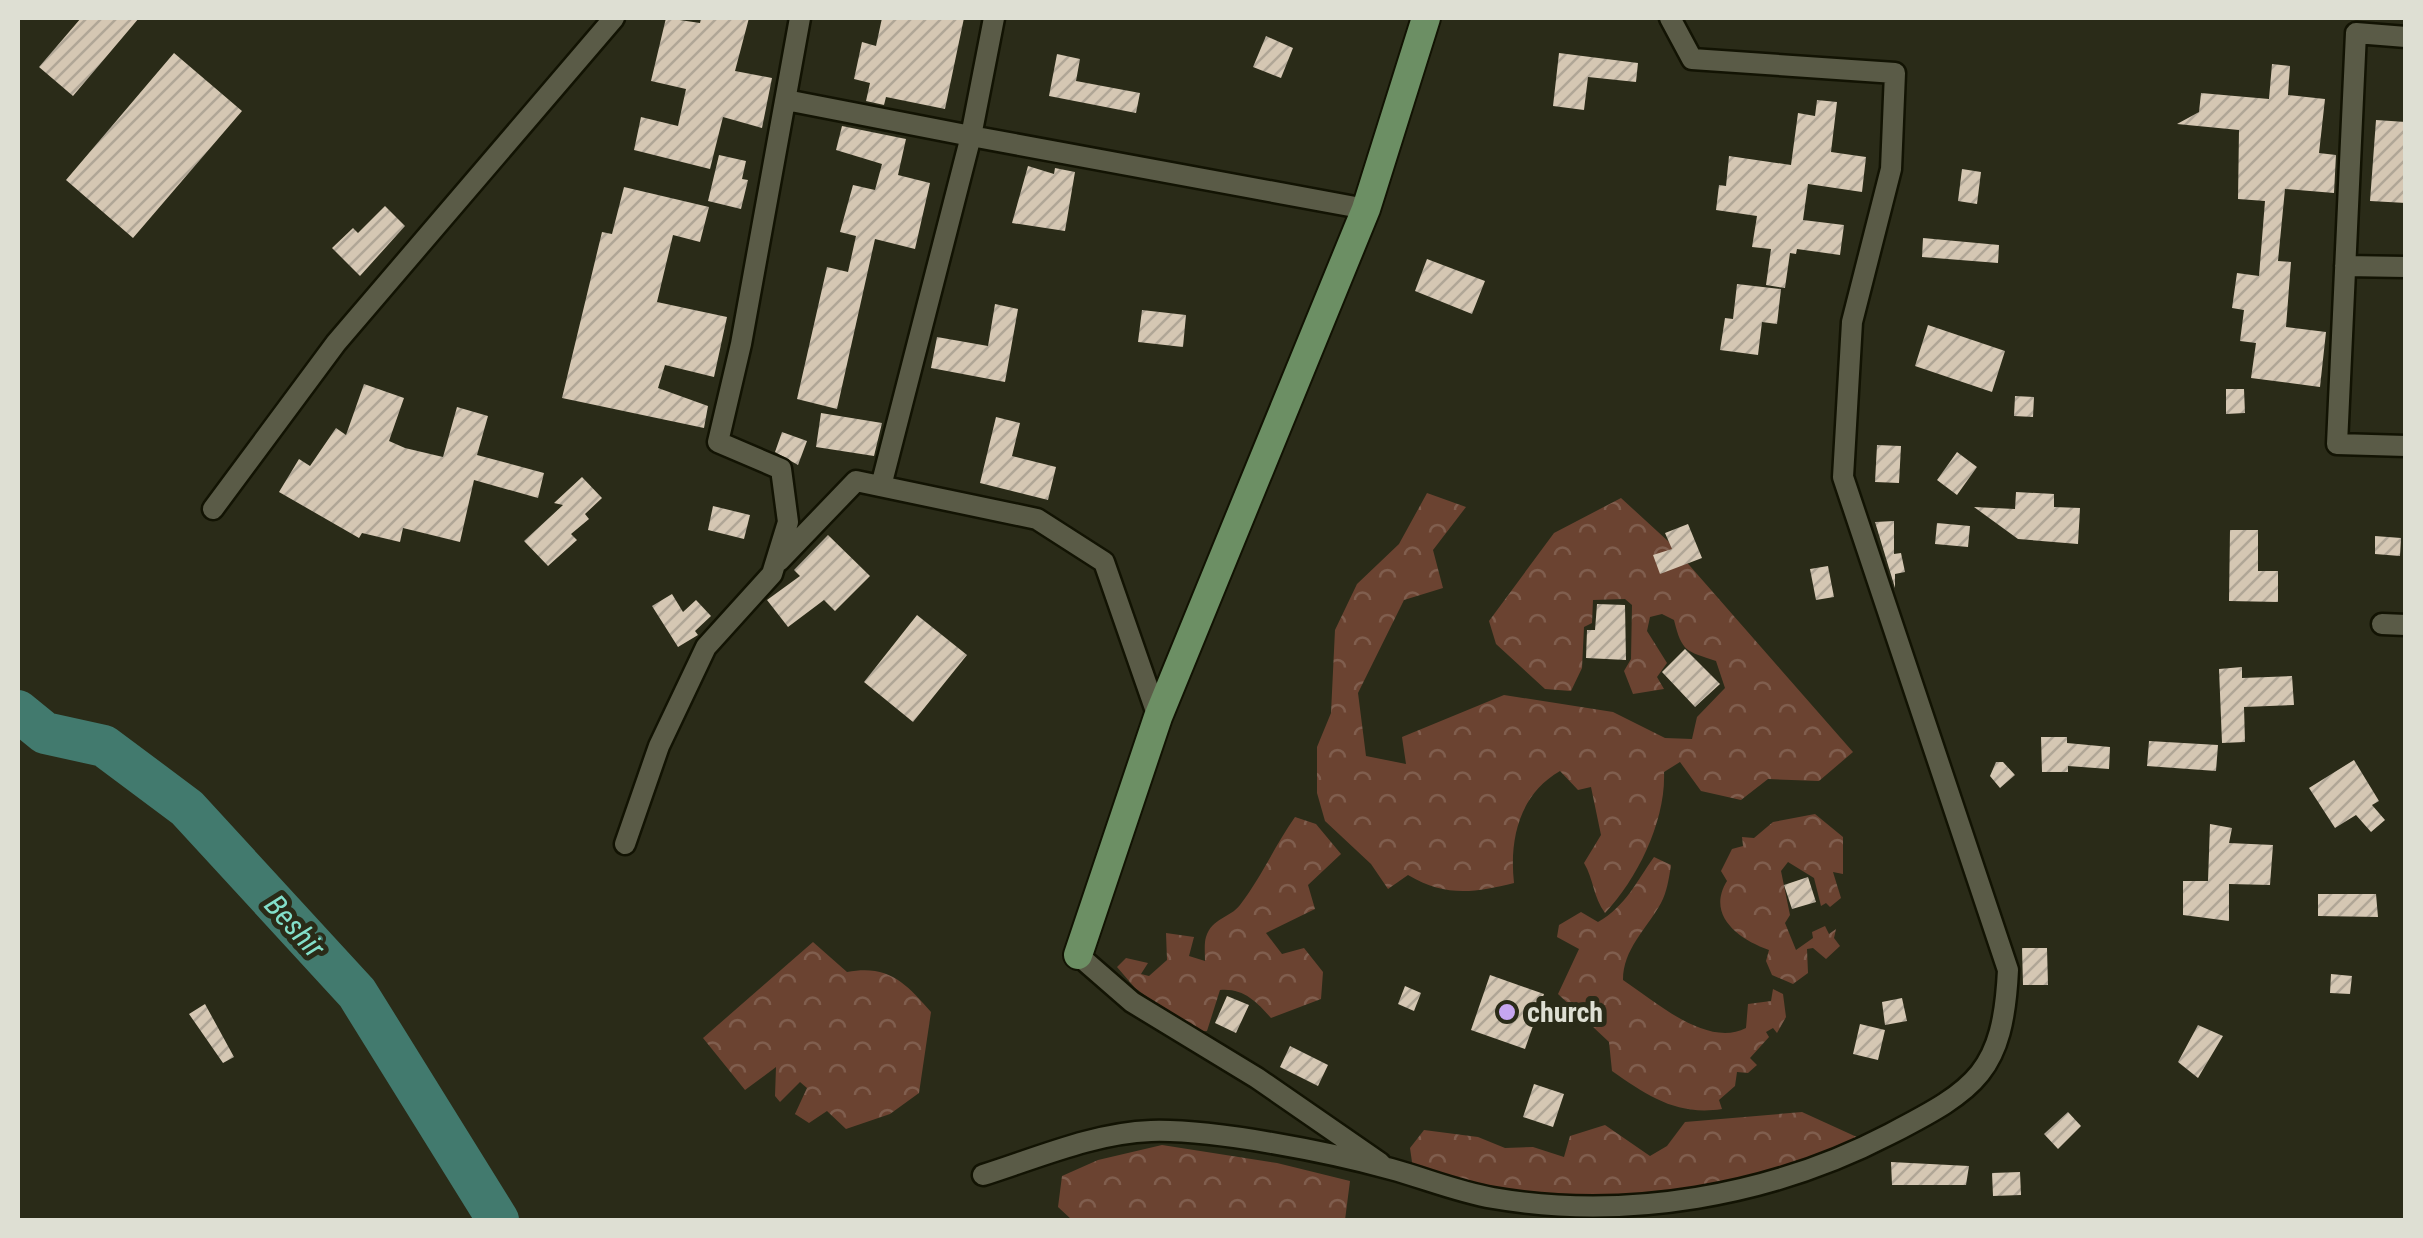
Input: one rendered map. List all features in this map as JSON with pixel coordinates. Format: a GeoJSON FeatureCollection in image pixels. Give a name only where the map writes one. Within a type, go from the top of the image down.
{"type":"FeatureCollection","features":[{"type":"Feature","properties":{"kind":"main road"},"geometry":{"type":"LineString","coordinates":[[1078,955],[1158,717],[1366,209],[1426,18]]}},
{"type":"Feature","properties":{"kind":"street"},"geometry":{"type":"LineString","coordinates":[[214,509],[336,343],[614,18]]}},
{"type":"Feature","properties":{"kind":"street"},"geometry":{"type":"LineString","coordinates":[[774,566],[788,522],[781,469],[718,442],[741,344],[800,18]]}},
{"type":"Feature","properties":{"kind":"street"},"geometry":{"type":"LineString","coordinates":[[881,486],[972,136],[994,18]]}},
{"type":"Feature","properties":{"kind":"street"},"geometry":{"type":"LineString","coordinates":[[983,1175],[1092,1141],[1150,1131],[1199,1134],[1386,1168],[1492,1198],[1610,1207],[1727,1195],[1869,1145],[1951,1102],[1992,1063],[2006,1004],[2008,970],[1843,477],[1852,322],[1891,169],[1895,73],[1692,60],[1670,18]]}},
{"type":"Feature","properties":{"kind":"street"},"geometry":{"type":"LineString","coordinates":[[2406,37],[2356,33],[2337,444],[2406,446]]}},
{"type":"Feature","properties":{"kind":"street"},"geometry":{"type":"LineString","coordinates":[[786,100],[1366,209]]}},
{"type":"Feature","properties":{"kind":"street"},"geometry":{"type":"LineString","coordinates":[[2345,266],[2406,268]]}},
{"type":"Feature","properties":{"kind":"street"},"geometry":{"type":"LineString","coordinates":[[625,844],[659,746],[706,647],[774,566],[856,481],[1037,519],[1104,562],[1158,717]]}},
{"type":"Feature","properties":{"kind":"street"},"geometry":{"type":"LineString","coordinates":[[2382,624],[2406,625]]}},
{"type":"Feature","properties":{"kind":"street"},"geometry":{"type":"LineString","coordinates":[[1078,955],[1132,1002],[1257,1078],[1386,1168]]}},
{"type":"Feature","properties":{"kind":"green space"},"geometry":{"type":"Polygon","coordinates":[[[1427,493],[1466,507],[1433,550],[1443,588],[1404,600],[1358,693],[1366,756],[1406,764],[1402,737],[1504,695],[1613,712],[1665,738],[1692,739],[1697,717],[1725,688],[1716,661],[1687,649],[1674,620],[1662,614],[1650,617],[1647,631],[1667,663],[1657,677],[1664,689],[1633,694],[1624,671],[1631,659],[1632,605],[1625,599],[1593,600],[1592,623],[1584,627],[1582,668],[1571,691],[1545,689],[1496,644],[1489,621],[1554,533],[1621,498],[1669,542],[1853,752],[1819,781],[1768,779],[1741,800],[1701,791],[1680,762],[1664,772],[1660,809],[1648,847],[1605,913],[1584,863],[1601,835],[1591,787],[1578,790],[1560,771],[1535,792],[1520,819],[1513,850],[1514,883],[1460,891],[1435,887],[1408,875],[1388,889],[1371,864],[1325,821],[1317,793],[1317,747],[1331,713],[1335,630],[1357,584],[1399,544],[1427,493]]]}},
{"type":"Feature","properties":{"kind":"green space"},"geometry":{"type":"Polygon","coordinates":[[[1815,814],[1843,837],[1843,874],[1833,872],[1841,898],[1830,907],[1826,903],[1821,906],[1814,878],[1788,862],[1781,871],[1790,915],[1785,923],[1796,950],[1813,938],[1812,932],[1825,926],[1829,934],[1836,929],[1834,938],[1840,946],[1826,959],[1813,948],[1807,949],[1808,973],[1793,984],[1772,975],[1766,961],[1769,950],[1746,939],[1728,924],[1720,905],[1727,881],[1721,871],[1732,849],[1743,846],[1742,837],[1754,838],[1773,822],[1815,814]]]}},
{"type":"Feature","properties":{"kind":"green space"},"geometry":{"type":"Polygon","coordinates":[[[1295,817],[1316,824],[1341,854],[1308,885],[1315,909],[1266,933],[1282,954],[1304,948],[1323,972],[1321,999],[1271,1018],[1248,997],[1220,990],[1207,1031],[1195,1032],[1135,988],[1117,967],[1126,958],[1148,963],[1141,974],[1149,976],[1167,960],[1166,933],[1194,937],[1189,956],[1205,961],[1209,931],[1240,905],[1295,817]]]}},
{"type":"Feature","properties":{"kind":"green space"},"geometry":{"type":"Polygon","coordinates":[[[1654,857],[1671,865],[1668,885],[1631,949],[1623,980],[1682,1020],[1715,1032],[1731,1033],[1746,1028],[1748,1004],[1771,1001],[1773,989],[1783,994],[1786,1017],[1777,1033],[1773,1028],[1766,1032],[1769,1037],[1750,1058],[1757,1065],[1748,1073],[1737,1072],[1735,1086],[1719,1100],[1722,1109],[1677,1107],[1612,1071],[1609,1042],[1558,994],[1579,949],[1557,937],[1559,925],[1581,912],[1598,922],[1608,916],[1630,893],[1654,857]]]}},
{"type":"Feature","properties":{"kind":"green space"},"geometry":{"type":"Polygon","coordinates":[[[813,942],[847,972],[874,971],[895,978],[931,1012],[919,1093],[890,1114],[846,1129],[827,1111],[809,1123],[795,1114],[807,1088],[800,1082],[780,1102],[775,1096],[776,1067],[745,1090],[703,1038],[813,942]]]}},
{"type":"Feature","properties":{"kind":"green space"},"geometry":{"type":"Polygon","coordinates":[[[1802,1112],[1859,1138],[1781,1171],[1699,1190],[1656,1195],[1571,1198],[1486,1191],[1414,1176],[1410,1148],[1424,1130],[1478,1137],[1505,1148],[1533,1147],[1564,1157],[1570,1136],[1605,1125],[1650,1156],[1667,1146],[1685,1122],[1802,1112]]]}},
{"type":"Feature","properties":{"kind":"green space"},"geometry":{"type":"Polygon","coordinates":[[[1162,1145],[1277,1163],[1350,1181],[1345,1220],[1072,1220],[1058,1207],[1062,1176],[1098,1160],[1162,1145]]]}},
{"type":"Feature","properties":{"kind":"building"},"geometry":{"type":"Polygon","coordinates":[[[81,18],[139,18],[73,96],[39,67],[81,18]]]}},
{"type":"Feature","properties":{"kind":"building"},"geometry":{"type":"Polygon","coordinates":[[[666,18],[700,23],[701,18],[749,18],[735,71],[772,78],[762,128],[723,117],[710,169],[634,150],[641,117],[678,126],[686,89],[651,81],[666,18]]]}},
{"type":"Feature","properties":{"kind":"building"},"geometry":{"type":"Polygon","coordinates":[[[882,18],[964,18],[945,109],[886,97],[884,105],[866,101],[870,83],[854,79],[862,42],[876,46],[882,18]]]}},
{"type":"Feature","properties":{"kind":"building"},"geometry":{"type":"Polygon","coordinates":[[[1266,36],[1293,48],[1281,78],[1253,67],[1266,36]]]}},
{"type":"Feature","properties":{"kind":"building"},"geometry":{"type":"Polygon","coordinates":[[[174,53],[242,111],[133,238],[66,180],[174,53]]]}},
{"type":"Feature","properties":{"kind":"building"},"geometry":{"type":"Polygon","coordinates":[[[1559,53],[1638,63],[1636,82],[1588,77],[1584,110],[1553,106],[1559,53]]]}},
{"type":"Feature","properties":{"kind":"building"},"geometry":{"type":"Polygon","coordinates":[[[1057,54],[1080,59],[1076,81],[1140,93],[1136,113],[1049,96],[1057,54]]]}},
{"type":"Feature","properties":{"kind":"building"},"geometry":{"type":"Polygon","coordinates":[[[2272,64],[2290,66],[2288,95],[2325,99],[2319,153],[2336,155],[2334,193],[2285,189],[2278,261],[2291,262],[2286,327],[2326,332],[2320,387],[2251,378],[2256,343],[2240,341],[2244,310],[2232,308],[2237,273],[2259,276],[2265,201],[2238,199],[2239,130],[2177,124],[2199,112],[2201,93],[2269,99],[2272,64]]]}},
{"type":"Feature","properties":{"kind":"building"},"geometry":{"type":"Polygon","coordinates":[[[1817,100],[1837,102],[1831,152],[1866,157],[1862,192],[1808,184],[1803,220],[1844,225],[1840,255],[1797,249],[1796,254],[1790,253],[1785,288],[1766,285],[1771,249],[1752,247],[1757,216],[1716,210],[1719,185],[1726,186],[1729,156],[1791,165],[1798,113],[1815,116],[1817,100]]]}},
{"type":"Feature","properties":{"kind":"building"},"geometry":{"type":"Polygon","coordinates":[[[2376,120],[2406,122],[2406,203],[2370,201],[2376,120]]]}},
{"type":"Feature","properties":{"kind":"building"},"geometry":{"type":"Polygon","coordinates":[[[842,126],[906,139],[898,175],[930,183],[915,249],[875,239],[837,409],[797,399],[827,267],[848,272],[856,236],[840,232],[853,185],[875,190],[882,164],[836,150],[842,126]]]}},
{"type":"Feature","properties":{"kind":"building"},"geometry":{"type":"Polygon","coordinates":[[[719,155],[746,161],[742,179],[748,180],[741,209],[708,201],[719,155]]]}},
{"type":"Feature","properties":{"kind":"building"},"geometry":{"type":"Polygon","coordinates":[[[1028,166],[1054,174],[1055,168],[1075,172],[1065,231],[1012,223],[1028,166]]]}},
{"type":"Feature","properties":{"kind":"building"},"geometry":{"type":"Polygon","coordinates":[[[1962,169],[1981,172],[1977,204],[1958,201],[1962,169]]]}},
{"type":"Feature","properties":{"kind":"building"},"geometry":{"type":"Polygon","coordinates":[[[624,187],[709,207],[700,242],[673,235],[657,302],[727,317],[714,377],[665,365],[658,388],[708,406],[704,428],[562,398],[602,232],[612,234],[624,187]]]}},
{"type":"Feature","properties":{"kind":"building"},"geometry":{"type":"Polygon","coordinates":[[[385,206],[405,226],[360,276],[332,248],[353,228],[358,233],[385,206]]]}},
{"type":"Feature","properties":{"kind":"building"},"geometry":{"type":"Polygon","coordinates":[[[1923,238],[1999,245],[1998,263],[1922,257],[1923,238]]]}},
{"type":"Feature","properties":{"kind":"building"},"geometry":{"type":"Polygon","coordinates":[[[1427,259],[1485,281],[1472,314],[1415,291],[1427,259]]]}},
{"type":"Feature","properties":{"kind":"building"},"geometry":{"type":"Polygon","coordinates":[[[1737,284],[1781,289],[1777,324],[1762,322],[1758,355],[1720,350],[1725,318],[1733,319],[1737,284]]]}},
{"type":"Feature","properties":{"kind":"building"},"geometry":{"type":"Polygon","coordinates":[[[995,304],[1018,309],[1005,382],[931,368],[937,337],[988,346],[995,304]]]}},
{"type":"Feature","properties":{"kind":"building"},"geometry":{"type":"Polygon","coordinates":[[[1142,310],[1186,315],[1183,347],[1138,342],[1142,310]]]}},
{"type":"Feature","properties":{"kind":"building"},"geometry":{"type":"Polygon","coordinates":[[[1928,325],[2005,351],[1992,392],[1915,366],[1928,325]]]}},
{"type":"Feature","properties":{"kind":"building"},"geometry":{"type":"Polygon","coordinates":[[[364,384],[404,398],[389,441],[405,448],[443,457],[457,407],[488,416],[477,455],[544,473],[538,498],[474,480],[460,542],[403,528],[400,542],[362,533],[359,538],[279,492],[299,459],[310,466],[336,428],[346,435],[364,384]]]}},
{"type":"Feature","properties":{"kind":"building"},"geometry":{"type":"Polygon","coordinates":[[[2226,389],[2244,389],[2245,413],[2226,414],[2226,389]]]}},
{"type":"Feature","properties":{"kind":"building"},"geometry":{"type":"Polygon","coordinates":[[[2015,396],[2034,397],[2033,417],[2014,416],[2015,396]]]}},
{"type":"Feature","properties":{"kind":"building"},"geometry":{"type":"Polygon","coordinates":[[[821,413],[882,423],[874,456],[816,447],[821,413]]]}},
{"type":"Feature","properties":{"kind":"building"},"geometry":{"type":"Polygon","coordinates":[[[996,417],[1020,423],[1012,456],[1056,467],[1048,500],[980,483],[996,417]]]}},
{"type":"Feature","properties":{"kind":"building"},"geometry":{"type":"Polygon","coordinates":[[[782,432],[807,441],[798,465],[775,452],[782,432]]]}},
{"type":"Feature","properties":{"kind":"building"},"geometry":{"type":"Polygon","coordinates":[[[1877,445],[1901,446],[1899,483],[1875,482],[1877,445]]]}},
{"type":"Feature","properties":{"kind":"building"},"geometry":{"type":"Polygon","coordinates":[[[1957,452],[1977,467],[1957,495],[1937,480],[1957,452]]]}},
{"type":"Feature","properties":{"kind":"building"},"geometry":{"type":"Polygon","coordinates":[[[582,477],[602,498],[585,514],[589,519],[571,534],[577,540],[548,566],[524,541],[563,505],[554,503],[582,477]]]}},
{"type":"Feature","properties":{"kind":"building"},"geometry":{"type":"Polygon","coordinates":[[[2016,492],[2054,494],[2054,507],[2080,508],[2078,544],[2018,539],[1974,507],[2015,509],[2016,492]]]}},
{"type":"Feature","properties":{"kind":"building"},"geometry":{"type":"Polygon","coordinates":[[[713,506],[750,515],[744,539],[708,530],[713,506]]]}},
{"type":"Feature","properties":{"kind":"building"},"geometry":{"type":"Polygon","coordinates":[[[1894,521],[1894,554],[1901,553],[1905,572],[1895,574],[1895,588],[1875,522],[1894,521]]]}},
{"type":"Feature","properties":{"kind":"building"},"geometry":{"type":"Polygon","coordinates":[[[1937,523],[1970,526],[1968,547],[1935,544],[1937,523]]]}},
{"type":"Feature","properties":{"kind":"building"},"geometry":{"type":"Polygon","coordinates":[[[1688,524],[1702,558],[1660,574],[1653,555],[1672,549],[1665,533],[1688,524]]]}},
{"type":"Feature","properties":{"kind":"building"},"geometry":{"type":"Polygon","coordinates":[[[2230,530],[2258,530],[2258,571],[2278,571],[2278,602],[2229,601],[2230,530]]]}},
{"type":"Feature","properties":{"kind":"building"},"geometry":{"type":"Polygon","coordinates":[[[828,535],[870,576],[835,611],[824,600],[788,627],[767,600],[800,576],[794,570],[828,535]]]}},
{"type":"Feature","properties":{"kind":"building"},"geometry":{"type":"Polygon","coordinates":[[[2375,536],[2401,538],[2400,556],[2375,554],[2375,536]]]}},
{"type":"Feature","properties":{"kind":"building"},"geometry":{"type":"Polygon","coordinates":[[[1828,566],[1834,597],[1816,600],[1810,569],[1828,566]]]}},
{"type":"Feature","properties":{"kind":"building"},"geometry":{"type":"Polygon","coordinates":[[[672,594],[683,612],[696,600],[711,616],[695,631],[698,635],[678,647],[652,606],[672,594]]]}},
{"type":"Feature","properties":{"kind":"building"},"geometry":{"type":"Polygon","coordinates":[[[1597,604],[1625,605],[1626,660],[1586,658],[1587,630],[1595,630],[1597,604]]]}},
{"type":"Feature","properties":{"kind":"building"},"geometry":{"type":"Polygon","coordinates":[[[917,615],[967,655],[913,722],[864,682],[917,615]]]}},
{"type":"Feature","properties":{"kind":"building"},"geometry":{"type":"Polygon","coordinates":[[[1685,649],[1720,684],[1695,707],[1662,672],[1685,649]]]}},
{"type":"Feature","properties":{"kind":"building"},"geometry":{"type":"Polygon","coordinates":[[[2242,667],[2242,678],[2292,676],[2294,705],[2244,707],[2245,742],[2222,743],[2219,669],[2242,667]]]}},
{"type":"Feature","properties":{"kind":"building"},"geometry":{"type":"Polygon","coordinates":[[[2041,737],[2067,737],[2067,743],[2110,747],[2109,769],[2068,766],[2068,772],[2042,772],[2041,737]]]}},
{"type":"Feature","properties":{"kind":"building"},"geometry":{"type":"Polygon","coordinates":[[[2149,741],[2218,745],[2216,771],[2147,766],[2149,741]]]}},
{"type":"Feature","properties":{"kind":"building"},"geometry":{"type":"Polygon","coordinates":[[[2354,760],[2379,801],[2372,805],[2385,820],[2371,832],[2356,815],[2335,828],[2309,788],[2354,760]]]}},
{"type":"Feature","properties":{"kind":"building"},"geometry":{"type":"Polygon","coordinates":[[[1996,762],[2003,762],[2015,775],[2000,788],[1990,776],[1996,762]]]}},
{"type":"Feature","properties":{"kind":"building"},"geometry":{"type":"Polygon","coordinates":[[[2210,824],[2232,828],[2229,843],[2273,845],[2270,885],[2229,884],[2229,921],[2183,915],[2183,881],[2208,881],[2210,824]]]}},
{"type":"Feature","properties":{"kind":"building"},"geometry":{"type":"Polygon","coordinates":[[[1808,877],[1816,902],[1792,909],[1784,885],[1808,877]]]}},
{"type":"Feature","properties":{"kind":"building"},"geometry":{"type":"Polygon","coordinates":[[[2318,894],[2376,894],[2378,917],[2318,916],[2318,894]]]}},
{"type":"Feature","properties":{"kind":"building"},"geometry":{"type":"Polygon","coordinates":[[[2022,948],[2047,948],[2048,985],[2023,985],[2022,948]]]}},
{"type":"Feature","properties":{"kind":"building"},"geometry":{"type":"Polygon","coordinates":[[[2331,974],[2352,976],[2350,994],[2330,993],[2331,974]]]}},
{"type":"Feature","properties":{"kind":"building","name":"church"},"geometry":{"type":"Polygon","coordinates":[[[1490,975],[1544,994],[1525,1049],[1471,1030],[1490,975]]]}},
{"type":"Feature","properties":{"kind":"building"},"geometry":{"type":"Polygon","coordinates":[[[1405,986],[1421,993],[1414,1011],[1398,1004],[1405,986]]]}},
{"type":"Feature","properties":{"kind":"building"},"geometry":{"type":"Polygon","coordinates":[[[1227,996],[1249,1005],[1236,1033],[1215,1023],[1227,996]]]}},
{"type":"Feature","properties":{"kind":"building"},"geometry":{"type":"Polygon","coordinates":[[[1902,998],[1907,1021],[1885,1025],[1882,1002],[1902,998]]]}},
{"type":"Feature","properties":{"kind":"building"},"geometry":{"type":"Polygon","coordinates":[[[205,1004],[234,1057],[223,1063],[189,1014],[205,1004]]]}},
{"type":"Feature","properties":{"kind":"building"},"geometry":{"type":"Polygon","coordinates":[[[1860,1024],[1885,1030],[1878,1060],[1853,1054],[1860,1024]]]}},
{"type":"Feature","properties":{"kind":"building"},"geometry":{"type":"Polygon","coordinates":[[[2198,1025],[2223,1036],[2198,1078],[2178,1062],[2198,1025]]]}},
{"type":"Feature","properties":{"kind":"building"},"geometry":{"type":"Polygon","coordinates":[[[1290,1046],[1328,1065],[1318,1086],[1280,1067],[1290,1046]]]}},
{"type":"Feature","properties":{"kind":"building"},"geometry":{"type":"Polygon","coordinates":[[[1534,1084],[1564,1094],[1553,1127],[1523,1117],[1534,1084]]]}},
{"type":"Feature","properties":{"kind":"building"},"geometry":{"type":"Polygon","coordinates":[[[2068,1112],[2081,1126],[2058,1149],[2044,1134],[2068,1112]]]}},
{"type":"Feature","properties":{"kind":"building"},"geometry":{"type":"Polygon","coordinates":[[[1891,1162],[1969,1166],[1966,1185],[1892,1185],[1891,1162]]]}},
{"type":"Feature","properties":{"kind":"building"},"geometry":{"type":"Polygon","coordinates":[[[2020,1172],[2021,1195],[1993,1196],[1992,1173],[2020,1172]]]}},
{"type":"Feature","properties":{"kind":"waterway","name":"Beshir"},"geometry":{"type":"LineString","coordinates":[[18,711],[45,733],[104,746],[187,808],[357,993],[498,1220]]}},
{"type":"Feature","properties":{"kind":"place","name":"church"},"geometry":{"type":"Point","coordinates":[1507,1012]}}]}
